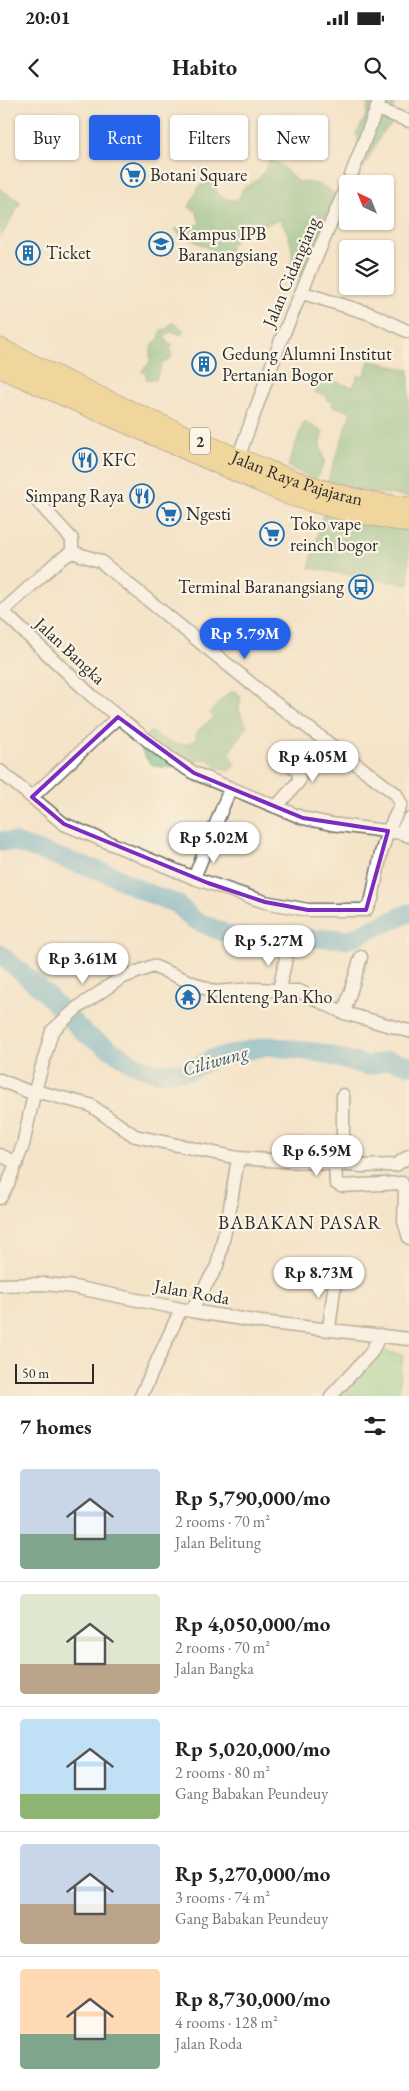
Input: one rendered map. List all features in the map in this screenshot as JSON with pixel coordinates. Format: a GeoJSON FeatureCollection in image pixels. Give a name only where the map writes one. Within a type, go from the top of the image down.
{"type":"FeatureCollection","features":[{"type":"Feature","properties":{"kind":"highway","name":"Jalan Raya Pajajaran"},"geometry":{"type":"LineString","coordinates":[[0,348],[109,402],[343,503],[409,523]]}},
{"type":"Feature","properties":{"kind":"highway","name":"Jalan Raya Pajajaran"},"geometry":{"type":"LineString","coordinates":[[0,368],[291,496],[343,503],[409,508]]}},
{"type":"Feature","properties":{"kind":"street"},"geometry":{"type":"LineString","coordinates":[[378,105],[409,121]]}},
{"type":"Feature","properties":{"kind":"street","name":"Jalan Cidangiang"},"geometry":{"type":"LineString","coordinates":[[238,458],[281,340],[303,293],[378,105]]}},
{"type":"Feature","properties":{"kind":"street"},"geometry":{"type":"LineString","coordinates":[[303,293],[371,314],[409,332]]}},
{"type":"Feature","properties":{"kind":"street"},"geometry":{"type":"LineString","coordinates":[[38,502],[72,539],[72,552]]}},
{"type":"Feature","properties":{"kind":"street"},"geometry":{"type":"LineString","coordinates":[[1,610],[58,561],[72,552]]}},
{"type":"Feature","properties":{"kind":"street"},"geometry":{"type":"LineString","coordinates":[[0,771],[64,824],[194,878],[266,902],[308,910],[362,912],[370,906],[388,831],[401,804],[396,794],[270,699],[100,561],[72,552]]}},
{"type":"Feature","properties":{"kind":"street","name":"Jalan Bangka"},"geometry":{"type":"LineString","coordinates":[[1,610],[70,677],[118,718],[171,759],[230,789],[303,818],[331,824],[405,834]]}},
{"type":"Feature","properties":{"kind":"street"},"geometry":{"type":"LineString","coordinates":[[32,797],[118,718]]}},
{"type":"Feature","properties":{"kind":"street"},"geometry":{"type":"LineString","coordinates":[[276,808],[300,780],[298,771],[284,759]]}},
{"type":"Feature","properties":{"kind":"street"},"geometry":{"type":"LineString","coordinates":[[194,878],[230,789]]}},
{"type":"Feature","properties":{"kind":"street"},"geometry":{"type":"LineString","coordinates":[[405,834],[409,819]]}},
{"type":"Feature","properties":{"kind":"street"},"geometry":{"type":"LineString","coordinates":[[279,990],[288,949]]}},
{"type":"Feature","properties":{"kind":"street"},"geometry":{"type":"LineString","coordinates":[[344,1013],[361,957]]}},
{"type":"Feature","properties":{"kind":"street"},"geometry":{"type":"LineString","coordinates":[[0,1198],[8,1184],[23,1145],[34,1092],[50,1034],[77,1008],[121,978],[153,966],[214,992],[254,989],[299,991],[344,1013],[409,1031]]}},
{"type":"Feature","properties":{"kind":"street"},"geometry":{"type":"LineString","coordinates":[[0,1080],[34,1092],[90,1105],[135,1136],[238,1158],[363,1166],[396,1165],[409,1156]]}},
{"type":"Feature","properties":{"kind":"street"},"geometry":{"type":"LineString","coordinates":[[343,1095],[345,1111],[343,1136],[336,1164],[336,1184],[341,1186],[402,1184],[405,1191],[404,1221],[409,1238]]}},
{"type":"Feature","properties":{"kind":"street"},"geometry":{"type":"LineString","coordinates":[[0,1155],[17,1163]]}},
{"type":"Feature","properties":{"kind":"street"},"geometry":{"type":"LineString","coordinates":[[141,1396],[186,1310],[217,1266],[229,1214],[238,1158]]}},
{"type":"Feature","properties":{"kind":"street"},"geometry":{"type":"LineString","coordinates":[[329,1328],[336,1274]]}},
{"type":"Feature","properties":{"kind":"street","name":"Jalan Roda"},"geometry":{"type":"LineString","coordinates":[[0,1284],[46,1284],[74,1287],[186,1310],[262,1322],[329,1328],[409,1339]]}},
{"type":"Feature","properties":{"kind":"street"},"geometry":{"type":"LineString","coordinates":[[332,1396],[371,1353],[380,1335]]}},
{"type":"Feature","properties":{"kind":"highlighted area"},"geometry":{"type":"Polygon","coordinates":[[[118,717],[194,773],[303,818],[388,831],[366,910],[308,910],[265,902],[208,883],[64,824],[32,797],[118,717]]]}},
{"type":"Feature","properties":{"kind":"green space"},"geometry":{"type":"Polygon","coordinates":[[[366,100],[397,100],[393,107],[394,116],[391,125],[381,135],[363,170],[364,153],[356,134],[366,113],[366,100]]]}},
{"type":"Feature","properties":{"kind":"green space"},"geometry":{"type":"Polygon","coordinates":[[[270,160],[272,160],[281,165],[298,182],[321,185],[331,191],[337,201],[326,216],[318,242],[308,249],[310,262],[308,271],[300,277],[290,269],[292,264],[291,244],[280,220],[258,227],[245,227],[230,247],[227,258],[178,233],[175,229],[200,224],[196,211],[189,207],[198,188],[205,182],[214,185],[223,197],[238,200],[243,188],[253,183],[266,169],[270,160]]]}},
{"type":"Feature","properties":{"kind":"green space"},"geometry":{"type":"Polygon","coordinates":[[[0,189],[21,202],[0,238],[0,189]]]}},
{"type":"Feature","properties":{"kind":"green space"},"geometry":{"type":"Polygon","coordinates":[[[174,323],[183,329],[182,335],[170,332],[165,337],[168,343],[173,344],[170,349],[172,357],[162,364],[156,380],[147,381],[145,373],[141,372],[150,362],[152,346],[159,339],[161,330],[167,329],[170,324],[174,323]]]}},
{"type":"Feature","properties":{"kind":"green space"},"geometry":{"type":"Polygon","coordinates":[[[369,360],[409,370],[409,497],[344,488],[327,483],[351,412],[332,406],[333,402],[326,400],[327,396],[314,392],[318,376],[353,387],[358,375],[364,376],[369,360]]]}},
{"type":"Feature","properties":{"kind":"green space"},"geometry":{"type":"Polygon","coordinates":[[[304,421],[323,431],[320,445],[325,462],[317,478],[312,478],[289,468],[288,465],[304,421]]]}},
{"type":"Feature","properties":{"kind":"green space"},"geometry":{"type":"Polygon","coordinates":[[[325,506],[409,519],[409,585],[309,568],[325,506]]]}},
{"type":"Feature","properties":{"kind":"green space"},"geometry":{"type":"Polygon","coordinates":[[[234,691],[241,696],[239,710],[247,726],[229,753],[235,764],[229,771],[218,768],[207,759],[166,767],[155,766],[149,762],[142,751],[147,734],[151,731],[173,743],[190,743],[196,739],[196,732],[213,718],[210,712],[227,694],[234,691]]]}},
{"type":"Feature","properties":{"kind":"green space"},"geometry":{"type":"Polygon","coordinates":[[[379,1350],[403,1355],[398,1396],[337,1396],[379,1350]]]}},
{"type":"Feature","properties":{"kind":"waterway","name":"Ciliwung"},"geometry":{"type":"LineString","coordinates":[[0,841],[13,842],[109,874],[145,892],[177,904],[194,920],[232,936],[267,940],[336,938],[347,940],[409,913]]}},
{"type":"Feature","properties":{"kind":"waterway","name":"Ciliwung"},"geometry":{"type":"LineString","coordinates":[[0,954],[40,988],[84,1033],[134,1064],[157,1073],[190,1071],[213,1058],[268,1046],[321,1053],[367,1066],[389,1060],[409,1065]]}},
{"type":"Feature","properties":{"kind":"place","name":"Botani Square"},"geometry":{"type":"Point","coordinates":[133,175]}},
{"type":"Feature","properties":{"kind":"place","name":"Kampus IPB Baranangsiang"},"geometry":{"type":"Point","coordinates":[161,244]}},
{"type":"Feature","properties":{"kind":"place","name":"Ticket"},"geometry":{"type":"Point","coordinates":[28,253]}},
{"type":"Feature","properties":{"kind":"place","name":"Gedung Alumni Institut Pertanian Bogor"},"geometry":{"type":"Point","coordinates":[204,364]}},
{"type":"Feature","properties":{"kind":"place","name":"KFC"},"geometry":{"type":"Point","coordinates":[85,460]}},
{"type":"Feature","properties":{"kind":"place","name":"Simpang Raya"},"geometry":{"type":"Point","coordinates":[142,496]}},
{"type":"Feature","properties":{"kind":"place","name":"Ngesti"},"geometry":{"type":"Point","coordinates":[169,514]}},
{"type":"Feature","properties":{"kind":"place","name":"Toko vape reinch bogor"},"geometry":{"type":"Point","coordinates":[272,534]}},
{"type":"Feature","properties":{"kind":"place","name":"Terminal Baranangsiang"},"geometry":{"type":"Point","coordinates":[361,587]}},
{"type":"Feature","properties":{"kind":"place","name":"Klenteng Pan Kho"},"geometry":{"type":"Point","coordinates":[188,997]}},
{"type":"Feature","properties":{"kind":"district","name":"BABAKAN PASAR"},"geometry":{"type":"Point","coordinates":[300,1222]}}]}
